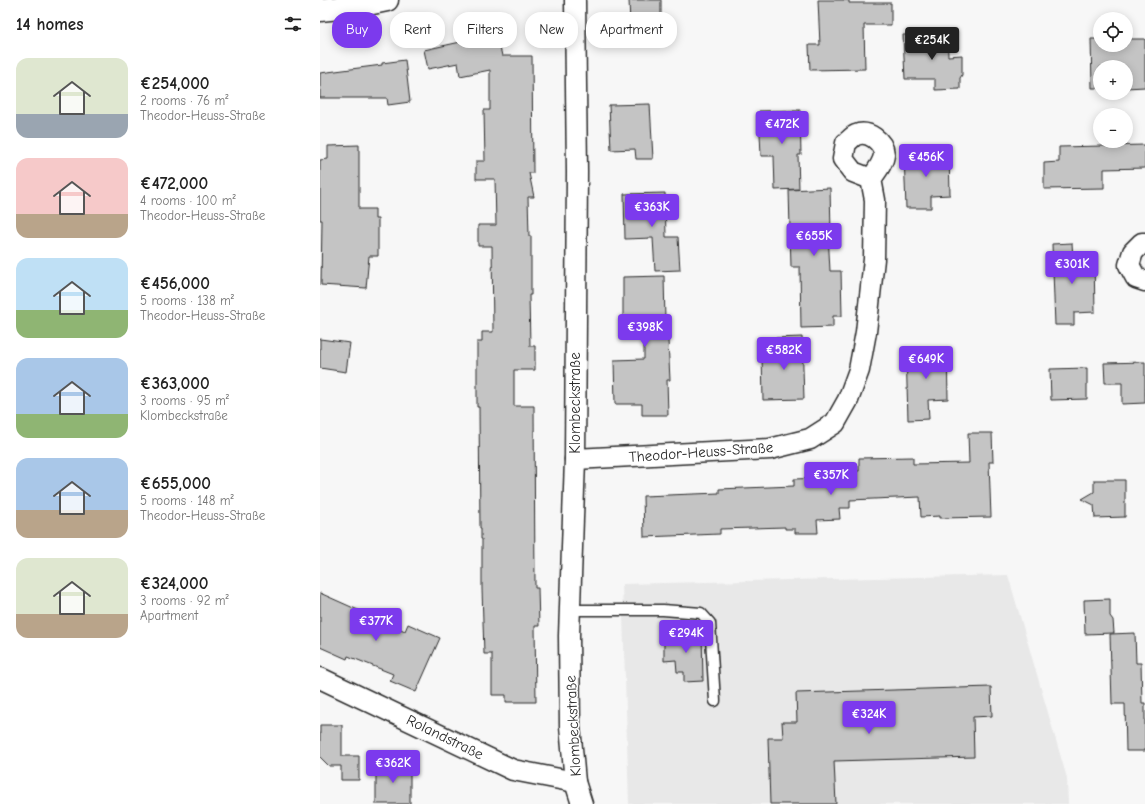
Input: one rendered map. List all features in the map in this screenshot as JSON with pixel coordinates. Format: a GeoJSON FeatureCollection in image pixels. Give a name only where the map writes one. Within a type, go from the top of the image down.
{"type":"FeatureCollection","features":[{"type":"Feature","properties":{"kind":"street"},"geometry":{"type":"LineString","coordinates":[[320,10],[358,6],[387,0]]}},
{"type":"Feature","properties":{"kind":"street","name":"Klombeckstraße"},"geometry":{"type":"LineString","coordinates":[[575,0],[577,172],[575,459],[570,610],[570,726],[575,782],[582,804]]}},
{"type":"Feature","properties":{"kind":"street","name":"Theodor-Heuss-Straße"},"geometry":{"type":"LineString","coordinates":[[575,459],[770,449],[810,439],[835,423],[848,400],[859,370],[866,332],[874,258],[875,200],[871,179]]}},
{"type":"Feature","properties":{"kind":"street"},"geometry":{"type":"LineString","coordinates":[[1145,243],[1142,243],[1133,252],[1129,265],[1136,278],[1145,281]]}},
{"type":"Feature","properties":{"kind":"street","name":"Rolandstraße"},"geometry":{"type":"LineString","coordinates":[[320,678],[513,770],[575,782]]}},
{"type":"Feature","properties":{"kind":"lane"},"geometry":{"type":"LineString","coordinates":[[570,610],[663,610],[700,613],[710,623],[715,701]]}},
{"type":"Feature","properties":{"kind":"shaded area"},"geometry":{"type":"Polygon","coordinates":[[[1008,575],[1067,778],[1068,804],[629,804],[622,584],[1008,575]]]}},
{"type":"Feature","properties":{"kind":"building"},"geometry":{"type":"Polygon","coordinates":[[[629,0],[661,0],[661,12],[630,12],[629,0]]]}},
{"type":"Feature","properties":{"kind":"building"},"geometry":{"type":"Polygon","coordinates":[[[818,0],[849,0],[849,3],[891,3],[891,25],[864,25],[865,69],[810,70],[809,45],[820,45],[818,0]]]}},
{"type":"Feature","properties":{"kind":"building"},"geometry":{"type":"Polygon","coordinates":[[[947,34],[948,56],[962,55],[960,89],[935,90],[935,79],[905,79],[903,35],[947,34]]]}},
{"type":"Feature","properties":{"kind":"building"},"geometry":{"type":"Polygon","coordinates":[[[1091,39],[1093,39],[1093,52],[1133,52],[1133,39],[1145,39],[1145,87],[1133,88],[1133,60],[1093,60],[1092,88],[1091,39]]]}},
{"type":"Feature","properties":{"kind":"building"},"geometry":{"type":"Polygon","coordinates":[[[453,44],[453,48],[500,48],[502,56],[532,56],[533,173],[529,173],[534,197],[528,197],[529,236],[531,236],[531,295],[529,295],[530,346],[535,346],[535,370],[514,370],[514,406],[534,406],[535,588],[538,588],[539,626],[535,626],[536,702],[506,702],[506,695],[492,695],[492,654],[484,654],[482,539],[480,528],[479,407],[477,407],[477,342],[482,342],[482,332],[493,332],[492,246],[478,246],[478,225],[496,225],[495,179],[476,179],[476,161],[485,161],[484,110],[490,110],[490,70],[460,76],[458,63],[428,69],[424,50],[445,48],[445,45],[453,44]]]}},
{"type":"Feature","properties":{"kind":"building"},"geometry":{"type":"Polygon","coordinates":[[[405,60],[410,102],[388,105],[387,98],[320,98],[320,73],[382,65],[382,63],[405,60]]]}},
{"type":"Feature","properties":{"kind":"building"},"geometry":{"type":"Polygon","coordinates":[[[650,104],[653,159],[636,159],[635,149],[611,150],[609,105],[650,104]]]}},
{"type":"Feature","properties":{"kind":"building"},"geometry":{"type":"Polygon","coordinates":[[[800,110],[801,155],[798,155],[799,189],[775,190],[774,156],[761,156],[759,111],[800,110]]]}},
{"type":"Feature","properties":{"kind":"building"},"geometry":{"type":"Polygon","coordinates":[[[359,145],[359,209],[375,209],[375,219],[378,219],[378,256],[369,256],[366,288],[321,285],[322,220],[320,220],[320,160],[328,159],[328,146],[359,145]]]}},
{"type":"Feature","properties":{"kind":"building"},"geometry":{"type":"Polygon","coordinates":[[[1133,145],[1145,145],[1145,168],[1104,169],[1104,188],[1044,189],[1044,163],[1059,162],[1059,147],[1093,146],[1093,148],[1133,148],[1133,145]]]}},
{"type":"Feature","properties":{"kind":"building"},"geometry":{"type":"Polygon","coordinates":[[[949,152],[950,195],[931,196],[931,208],[906,208],[904,154],[949,152]]]}},
{"type":"Feature","properties":{"kind":"building"},"geometry":{"type":"Polygon","coordinates":[[[830,188],[831,233],[828,233],[830,271],[841,271],[842,316],[833,316],[833,327],[801,328],[800,267],[791,267],[789,190],[830,188]]]}},
{"type":"Feature","properties":{"kind":"building"},"geometry":{"type":"Polygon","coordinates":[[[665,193],[666,237],[678,237],[680,270],[655,271],[653,238],[625,239],[624,194],[665,193]]]}},
{"type":"Feature","properties":{"kind":"building"},"geometry":{"type":"Polygon","coordinates":[[[1072,243],[1073,259],[1094,259],[1095,312],[1074,313],[1074,325],[1055,325],[1052,244],[1072,243]]]}},
{"type":"Feature","properties":{"kind":"building"},"geometry":{"type":"Polygon","coordinates":[[[664,276],[665,321],[667,321],[670,380],[667,380],[668,415],[642,415],[642,404],[615,404],[614,360],[644,359],[644,321],[623,321],[623,277],[664,276]]]}},
{"type":"Feature","properties":{"kind":"building"},"geometry":{"type":"Polygon","coordinates":[[[802,337],[804,399],[763,400],[762,356],[774,352],[774,338],[802,337]]]}},
{"type":"Feature","properties":{"kind":"building"},"geometry":{"type":"Polygon","coordinates":[[[320,339],[350,343],[346,372],[320,368],[320,339]]]}},
{"type":"Feature","properties":{"kind":"building"},"geometry":{"type":"Polygon","coordinates":[[[947,348],[948,399],[928,400],[929,419],[908,420],[906,349],[947,348]]]}},
{"type":"Feature","properties":{"kind":"building"},"geometry":{"type":"Polygon","coordinates":[[[1145,362],[1145,403],[1122,404],[1122,383],[1105,383],[1104,363],[1145,362]]]}},
{"type":"Feature","properties":{"kind":"building"},"geometry":{"type":"Polygon","coordinates":[[[1087,368],[1087,399],[1051,400],[1050,369],[1087,368]]]}},
{"type":"Feature","properties":{"kind":"building"},"geometry":{"type":"Polygon","coordinates":[[[968,433],[992,433],[993,462],[989,462],[991,517],[921,517],[920,497],[850,500],[850,508],[839,508],[840,519],[817,520],[818,533],[795,533],[795,529],[785,529],[785,527],[720,529],[720,534],[644,537],[643,496],[719,493],[719,489],[794,486],[794,479],[849,477],[849,471],[859,471],[859,458],[913,457],[913,464],[969,463],[968,433]]]}},
{"type":"Feature","properties":{"kind":"building"},"geometry":{"type":"Polygon","coordinates":[[[1094,480],[1125,480],[1125,517],[1095,518],[1094,505],[1082,499],[1094,492],[1094,480]]]}},
{"type":"Feature","properties":{"kind":"building"},"geometry":{"type":"Polygon","coordinates":[[[320,593],[405,631],[408,624],[440,638],[416,692],[390,681],[393,674],[348,656],[347,659],[320,647],[320,593]]]}},
{"type":"Feature","properties":{"kind":"building"},"geometry":{"type":"Polygon","coordinates":[[[1110,599],[1110,616],[1113,620],[1114,633],[1085,634],[1084,600],[1110,599]]]}},
{"type":"Feature","properties":{"kind":"building"},"geometry":{"type":"Polygon","coordinates":[[[702,633],[703,681],[684,682],[684,672],[677,672],[676,660],[664,661],[664,634],[702,633]]]}},
{"type":"Feature","properties":{"kind":"building"},"geometry":{"type":"Polygon","coordinates":[[[1135,633],[1136,663],[1141,663],[1142,703],[1145,703],[1145,751],[1126,751],[1125,704],[1112,704],[1110,634],[1135,633]]]}},
{"type":"Feature","properties":{"kind":"building"},"geometry":{"type":"Polygon","coordinates":[[[991,687],[992,716],[973,717],[974,757],[834,761],[836,804],[770,804],[768,738],[783,738],[782,722],[797,722],[796,693],[991,687]]]}},
{"type":"Feature","properties":{"kind":"building"},"geometry":{"type":"Polygon","coordinates":[[[320,725],[342,725],[342,756],[359,756],[359,780],[341,780],[341,766],[329,766],[320,757],[320,725]]]}},
{"type":"Feature","properties":{"kind":"building"},"geometry":{"type":"Polygon","coordinates":[[[376,763],[410,763],[410,804],[376,804],[376,763]]]}}]}
